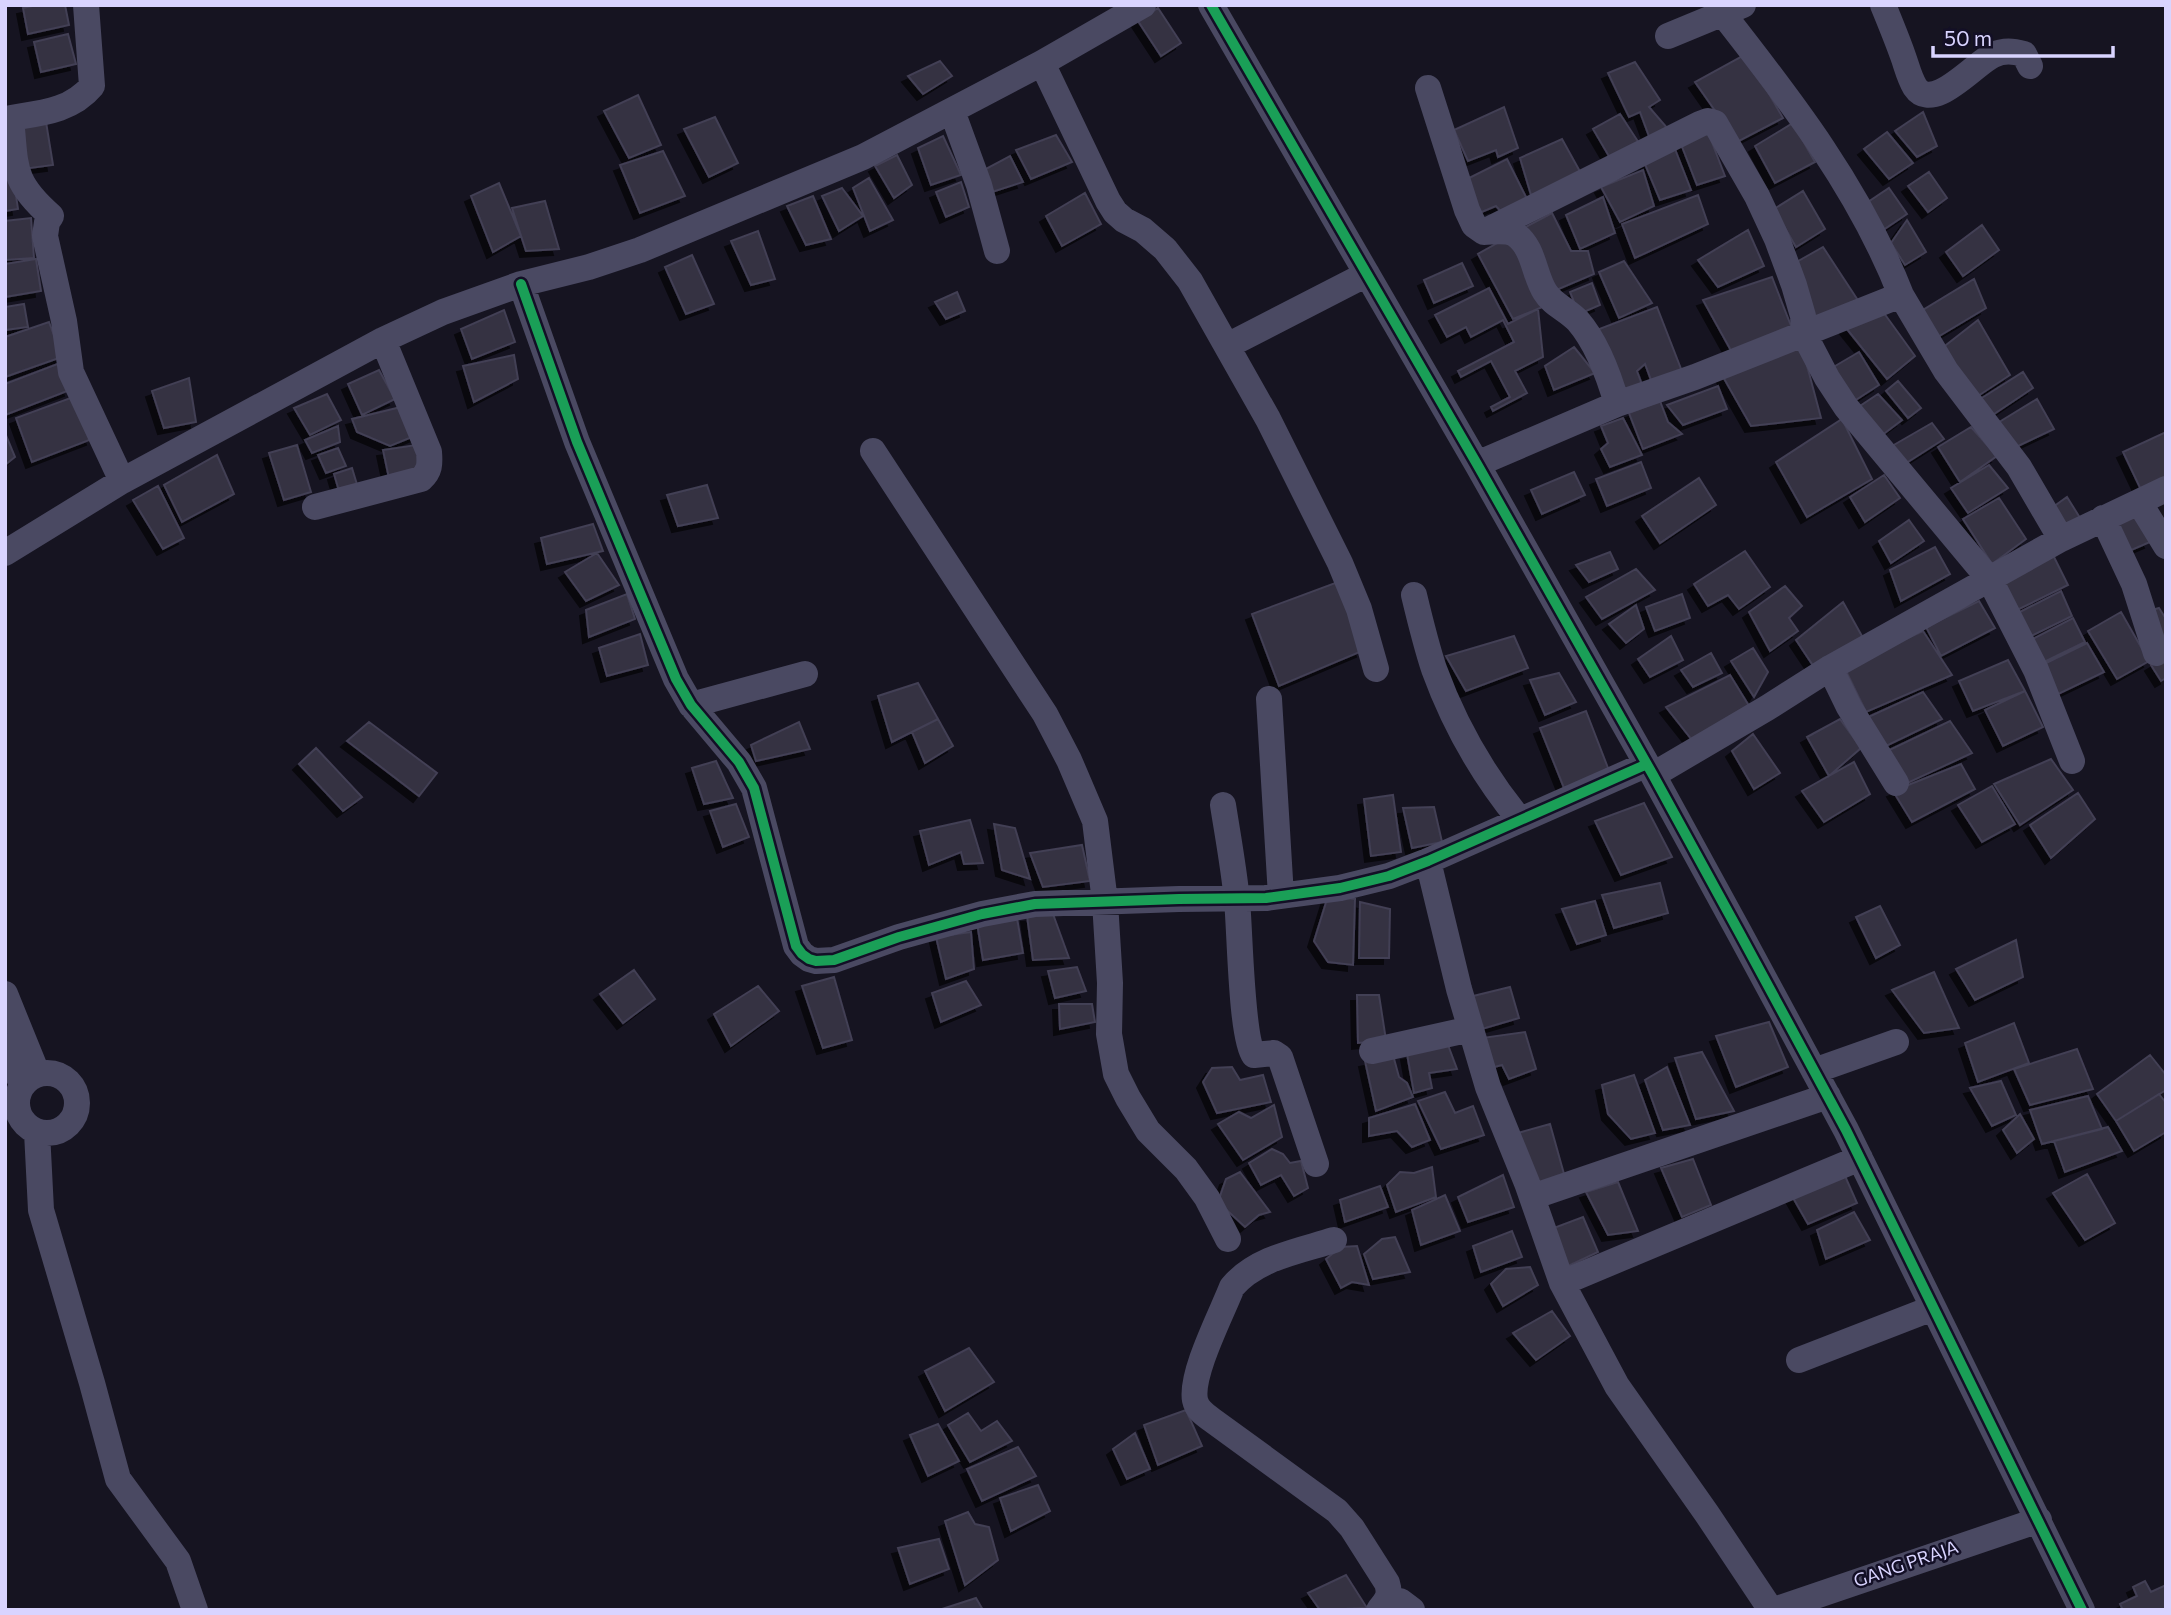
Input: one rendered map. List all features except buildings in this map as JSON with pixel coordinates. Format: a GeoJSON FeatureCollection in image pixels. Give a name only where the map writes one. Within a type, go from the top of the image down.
{"type":"FeatureCollection","features":[{"type":"Feature","properties":{"kind":"street"},"geometry":{"type":"LineString","coordinates":[[86,5],[92,86],[84,96],[59,110],[11,118],[17,176],[32,199],[51,216],[47,222],[45,236],[64,321],[71,372],[122,481]]}},
{"type":"Feature","properties":{"kind":"street"},"geometry":{"type":"LineString","coordinates":[[5,552],[122,481],[383,340],[443,312],[520,284],[589,267],[640,250],[863,157],[1042,63],[1143,5]]}},
{"type":"Feature","properties":{"kind":"street"},"geometry":{"type":"LineString","coordinates":[[1211,5],[1477,464],[1828,1096],[2082,1610]]}},
{"type":"Feature","properties":{"kind":"street"},"geometry":{"type":"LineString","coordinates":[[1883,5],[1909,75],[1917,90],[1926,95],[1936,94],[1952,86],[1992,55],[2012,50],[2024,54],[2031,66]]}},
{"type":"Feature","properties":{"kind":"street"},"geometry":{"type":"LineString","coordinates":[[1668,36],[1733,10],[1851,191],[1888,262],[1901,295],[1946,371],[2019,467],[2061,540]]}},
{"type":"Feature","properties":{"kind":"street"},"geometry":{"type":"LineString","coordinates":[[1042,63],[1108,201],[1124,220],[1143,230],[1165,249],[1190,281],[1268,419],[1359,609],[1376,669]]}},
{"type":"Feature","properties":{"kind":"street"},"geometry":{"type":"LineString","coordinates":[[1428,88],[1474,225],[1484,232],[1507,231],[1517,236],[1524,244],[1545,293],[1570,313],[1591,340],[1617,404]]}},
{"type":"Feature","properties":{"kind":"street"},"geometry":{"type":"LineString","coordinates":[[952,111],[979,185],[997,251]]}},
{"type":"Feature","properties":{"kind":"street"},"geometry":{"type":"LineString","coordinates":[[1484,232],[1708,121],[1715,123],[1757,196],[1777,239],[1803,316],[1804,334],[1846,407],[1990,580],[2036,670],[2072,761]]}},
{"type":"Feature","properties":{"kind":"street"},"geometry":{"type":"LineString","coordinates":[[1227,346],[1367,274]]}},
{"type":"Feature","properties":{"kind":"street"},"geometry":{"type":"LineString","coordinates":[[520,284],[577,442],[659,641],[691,705],[739,762],[754,788],[796,946],[802,954],[816,961],[834,960],[899,937],[982,914],[1035,904],[1281,896],[1340,888],[1389,876],[1520,820],[1649,770],[1768,708],[1830,668],[2061,540],[2166,489]]}},
{"type":"Feature","properties":{"kind":"street"},"geometry":{"type":"LineString","coordinates":[[1477,464],[1617,404],[1695,377],[1901,295]]}},
{"type":"Feature","properties":{"kind":"street"},"geometry":{"type":"LineString","coordinates":[[315,508],[421,479],[428,472],[429,452],[383,340]]}},
{"type":"Feature","properties":{"kind":"street"},"geometry":{"type":"LineString","coordinates":[[873,451],[1045,714],[1069,760],[1095,821],[1105,902],[1110,983],[1109,1034],[1116,1074],[1148,1131],[1186,1169],[1207,1198],[1228,1239]]}},
{"type":"Feature","properties":{"kind":"street"},"geometry":{"type":"LineString","coordinates":[[2139,502],[2166,546]]}},
{"type":"Feature","properties":{"kind":"street"},"geometry":{"type":"LineString","coordinates":[[2103,518],[2134,584],[2156,653]]}},
{"type":"Feature","properties":{"kind":"street"},"geometry":{"type":"LineString","coordinates":[[1413,595],[1434,667],[1454,716],[1482,769],[1520,820]]}},
{"type":"Feature","properties":{"kind":"street"},"geometry":{"type":"LineString","coordinates":[[1830,668],[1849,707],[1896,783]]}},
{"type":"Feature","properties":{"kind":"street"},"geometry":{"type":"LineString","coordinates":[[691,705],[806,674]]}},
{"type":"Feature","properties":{"kind":"street"},"geometry":{"type":"LineString","coordinates":[[1269,699],[1281,896]]}},
{"type":"Feature","properties":{"kind":"street"},"geometry":{"type":"LineString","coordinates":[[1223,805],[1237,899],[1245,1020],[1250,1049],[1254,1055],[1274,1053],[1280,1057],[1317,1164]]}},
{"type":"Feature","properties":{"kind":"street"},"geometry":{"type":"LineString","coordinates":[[1428,861],[1458,989],[1488,1087],[1532,1197],[1562,1283],[1617,1386],[1773,1610]]}},
{"type":"Feature","properties":{"kind":"street"},"geometry":{"type":"LineString","coordinates":[[5,994],[29,1078],[16,1102],[22,1121],[37,1132],[57,1132],[72,1121],[78,1103],[72,1084],[57,1073],[29,1078]]}},
{"type":"Feature","properties":{"kind":"street"},"geometry":{"type":"LineString","coordinates":[[1372,1051],[1471,1029]]}},
{"type":"Feature","properties":{"kind":"street"},"geometry":{"type":"LineString","coordinates":[[1814,1071],[1896,1042]]}},
{"type":"Feature","properties":{"kind":"street"},"geometry":{"type":"LineString","coordinates":[[5,1047],[29,1078]]}},
{"type":"Feature","properties":{"kind":"street"},"geometry":{"type":"LineString","coordinates":[[1532,1197],[1828,1096]]}},
{"type":"Feature","properties":{"kind":"street"},"geometry":{"type":"LineString","coordinates":[[37,1132],[41,1210],[118,1479],[178,1561],[195,1610]]}},
{"type":"Feature","properties":{"kind":"street"},"geometry":{"type":"LineString","coordinates":[[1562,1283],[1860,1158]]}},
{"type":"Feature","properties":{"kind":"street"},"geometry":{"type":"LineString","coordinates":[[1334,1240],[1257,1266],[1242,1275],[1233,1287],[1196,1375],[1195,1402],[1212,1420],[1337,1511],[1352,1528],[1387,1583],[1389,1591],[1383,1606]]}},
{"type":"Feature","properties":{"kind":"street"},"geometry":{"type":"LineString","coordinates":[[1799,1360],[1933,1308]]}},
{"type":"Feature","properties":{"kind":"street","name":"GANG PRAJA"},"geometry":{"type":"LineString","coordinates":[[1773,1610],[2039,1520]]}},
{"type":"Feature","properties":{"kind":"street"},"geometry":{"type":"LineString","coordinates":[[1383,1606],[1400,1601],[1412,1610]]}},
{"type":"Feature","properties":{"kind":"cycle path"},"geometry":{"type":"LineString","coordinates":[[1211,5],[1477,464],[1739,932],[1846,1130],[2082,1610]]}},
{"type":"Feature","properties":{"kind":"cycle path"},"geometry":{"type":"LineString","coordinates":[[521,284],[577,442],[676,679],[691,705],[739,762],[754,788],[796,946],[809,959],[834,960],[899,937],[982,914],[1035,904],[1266,898],[1340,888],[1389,876],[1428,861],[1645,765]]}}]}
